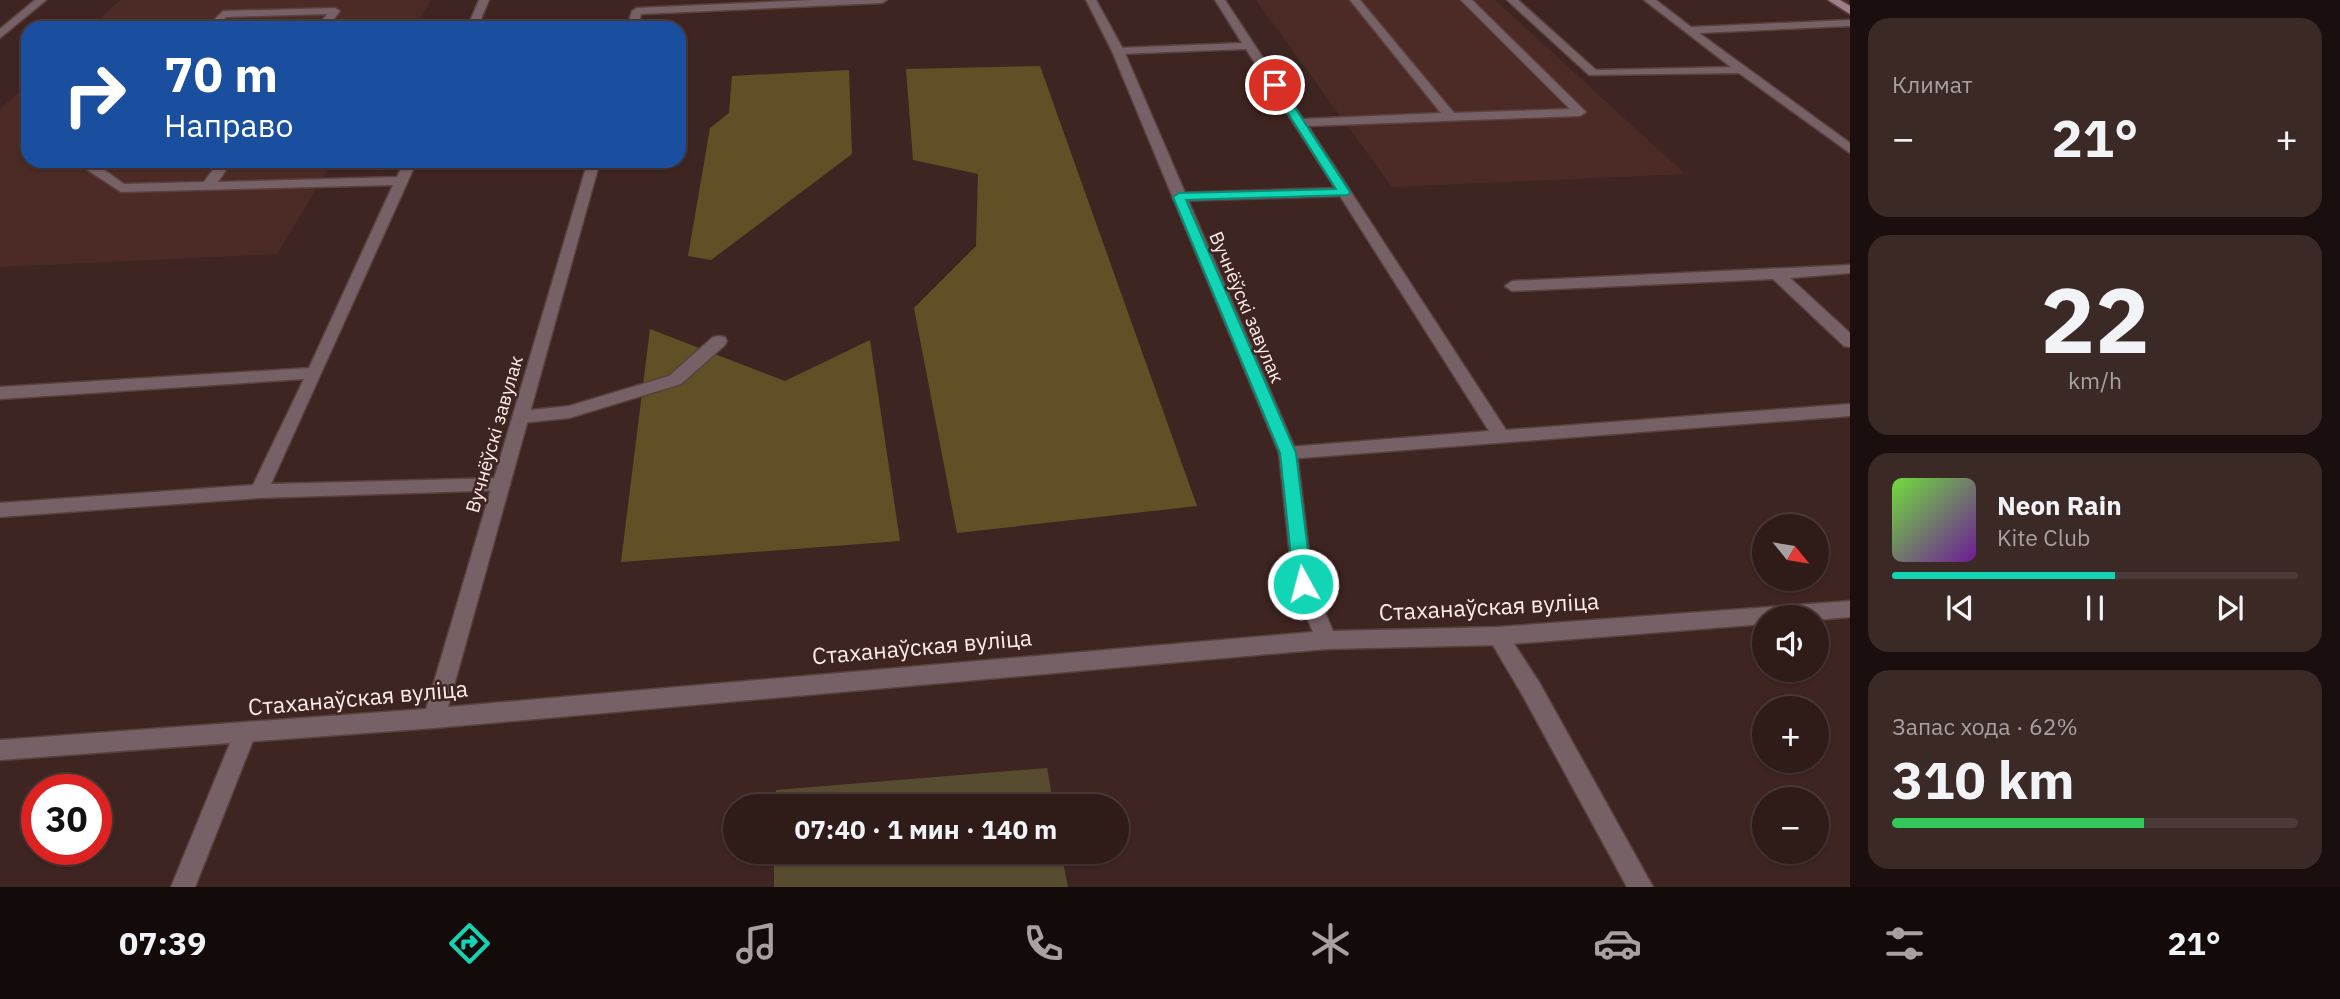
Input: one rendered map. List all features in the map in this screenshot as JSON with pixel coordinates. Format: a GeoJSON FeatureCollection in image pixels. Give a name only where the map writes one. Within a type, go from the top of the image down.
{"type":"FeatureCollection","features":[{"type":"Feature","properties":{"kind":"main road"},"geometry":{"type":"LineString","coordinates":[[1833,0],[1850,11]]}},
{"type":"Feature","properties":{"kind":"street"},"geometry":{"type":"LineString","coordinates":[[0,34],[41,0]]}},
{"type":"Feature","properties":{"kind":"street"},"geometry":{"type":"LineString","coordinates":[[474,21],[484,0]]}},
{"type":"Feature","properties":{"kind":"street"},"geometry":{"type":"LineString","coordinates":[[634,21],[637,11],[882,0]]}},
{"type":"Feature","properties":{"kind":"street","name":"Вучнёўскі завулак"},"geometry":{"type":"LineString","coordinates":[[1091,0],[1118,51],[1288,453],[1303,584],[1327,640]]}},
{"type":"Feature","properties":{"kind":"street"},"geometry":{"type":"LineString","coordinates":[[1220,0],[1501,436]]}},
{"type":"Feature","properties":{"kind":"street"},"geometry":{"type":"LineString","coordinates":[[1355,0],[1450,116],[1442,116]]}},
{"type":"Feature","properties":{"kind":"street"},"geometry":{"type":"LineString","coordinates":[[1300,123],[1580,112],[1466,0]]}},
{"type":"Feature","properties":{"kind":"street"},"geometry":{"type":"LineString","coordinates":[[1512,0],[1593,74],[1742,70]]}},
{"type":"Feature","properties":{"kind":"street"},"geometry":{"type":"LineString","coordinates":[[1649,0],[1850,149]]}},
{"type":"Feature","properties":{"kind":"street"},"geometry":{"type":"LineString","coordinates":[[217,21],[223,14],[335,11],[328,21]]}},
{"type":"Feature","properties":{"kind":"street"},"geometry":{"type":"LineString","coordinates":[[1687,30],[1850,23]]}},
{"type":"Feature","properties":{"kind":"street"},"geometry":{"type":"LineString","coordinates":[[1118,51],[1250,46]]}},
{"type":"Feature","properties":{"kind":"street"},"geometry":{"type":"LineString","coordinates":[[94,168],[121,188],[402,181]]}},
{"type":"Feature","properties":{"kind":"street"},"geometry":{"type":"LineString","coordinates":[[208,186],[221,168]]}},
{"type":"Feature","properties":{"kind":"street"},"geometry":{"type":"LineString","coordinates":[[259,491],[408,168]]}},
{"type":"Feature","properties":{"kind":"street","name":"Вучнёўскі завулак"},"geometry":{"type":"LineString","coordinates":[[434,718],[592,168]]}},
{"type":"Feature","properties":{"kind":"street"},"geometry":{"type":"LineString","coordinates":[[1179,197],[1344,192]]}},
{"type":"Feature","properties":{"kind":"street"},"geometry":{"type":"LineString","coordinates":[[1512,286],[1850,269]]}},
{"type":"Feature","properties":{"kind":"street"},"geometry":{"type":"LineString","coordinates":[[1777,274],[1850,342]]}},
{"type":"Feature","properties":{"kind":"street"},"geometry":{"type":"LineString","coordinates":[[521,416],[569,412],[674,380],[719,341]]}},
{"type":"Feature","properties":{"kind":"street"},"geometry":{"type":"LineString","coordinates":[[0,393],[315,373]]}},
{"type":"Feature","properties":{"kind":"street"},"geometry":{"type":"LineString","coordinates":[[1288,453],[1850,410]]}},
{"type":"Feature","properties":{"kind":"street"},"geometry":{"type":"LineString","coordinates":[[0,510],[259,491],[501,485]]}},
{"type":"Feature","properties":{"kind":"street","name":"Стаханаўская вуліца"},"geometry":{"type":"LineString","coordinates":[[0,750],[434,718],[1327,640],[1498,636],[1850,609]]}},
{"type":"Feature","properties":{"kind":"street"},"geometry":{"type":"LineString","coordinates":[[1498,636],[1531,689],[1641,887]]}},
{"type":"Feature","properties":{"kind":"street"},"geometry":{"type":"LineString","coordinates":[[183,887],[245,733]]}},
{"type":"Feature","properties":{"kind":"shaded area"},"geometry":{"type":"Polygon","coordinates":[[[120,0],[431,0],[418,21],[97,21],[120,0]]]}},
{"type":"Feature","properties":{"kind":"shaded area"},"geometry":{"type":"Polygon","coordinates":[[[1256,0],[1495,0],[1685,174],[1392,187],[1256,0]]]}},
{"type":"Feature","properties":{"kind":"shaded area"},"geometry":{"type":"Polygon","coordinates":[[[1040,66],[1197,506],[957,533],[914,308],[976,246],[978,174],[913,160],[906,69],[1040,66]]]}},
{"type":"Feature","properties":{"kind":"shaded area"},"geometry":{"type":"Polygon","coordinates":[[[849,70],[852,154],[711,260],[688,256],[710,128],[729,113],[732,76],[849,70]]]}},
{"type":"Feature","properties":{"kind":"shaded area"},"geometry":{"type":"Polygon","coordinates":[[[21,90],[21,168],[329,168],[277,254],[0,267],[0,109],[21,90]]]}},
{"type":"Feature","properties":{"kind":"shaded area"},"geometry":{"type":"Polygon","coordinates":[[[650,329],[785,381],[870,340],[900,541],[621,562],[650,329]]]}},
{"type":"Feature","properties":{"kind":"shaded area"},"geometry":{"type":"Polygon","coordinates":[[[1047,768],[1052,794],[776,794],[776,790],[1047,768]]]}},
{"type":"Feature","properties":{"kind":"shaded area"},"geometry":{"type":"Polygon","coordinates":[[[774,864],[1063,864],[1068,887],[774,887],[774,864]]]}},
{"type":"Feature","properties":{"kind":"route"},"geometry":{"type":"LineString","coordinates":[[1275,85],[1344,192],[1179,197],[1288,453],[1303,584]]}}]}
